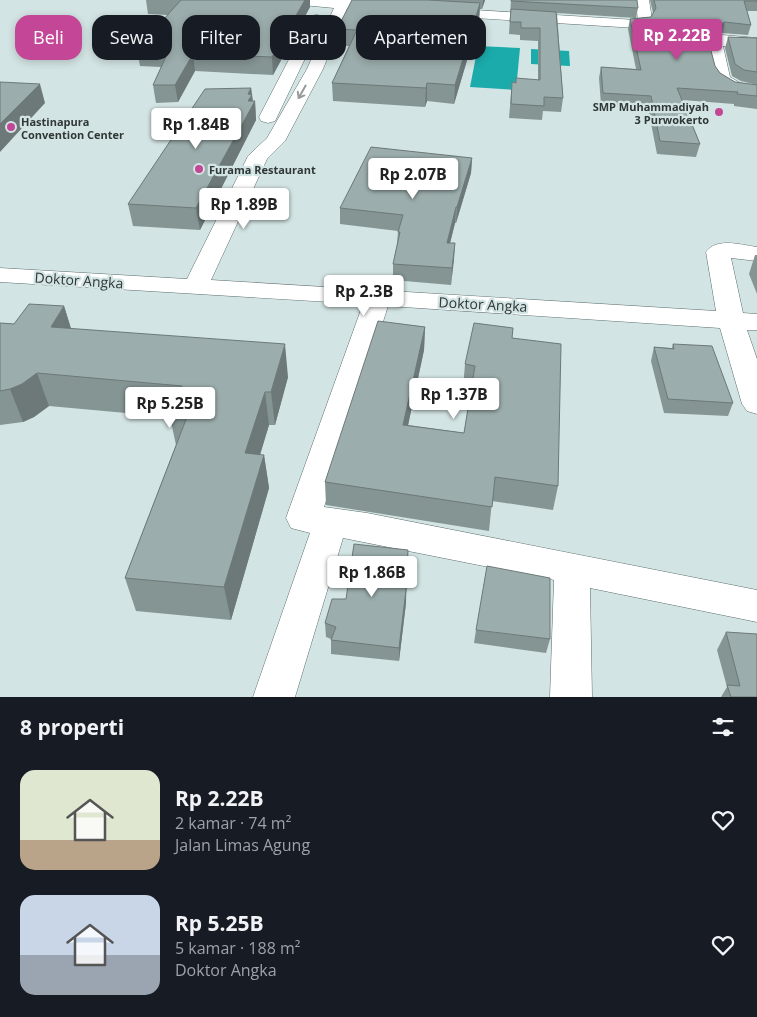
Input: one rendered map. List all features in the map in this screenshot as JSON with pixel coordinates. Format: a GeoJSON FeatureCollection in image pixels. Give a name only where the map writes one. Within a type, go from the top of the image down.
{"type":"FeatureCollection","features":[{"type":"Feature","properties":{"kind":"street"},"geometry":{"type":"LineString","coordinates":[[292,0],[333,6],[398,8]]}},
{"type":"Feature","properties":{"kind":"street"},"geometry":{"type":"LineString","coordinates":[[486,16],[636,24],[642,23],[645,19],[642,0]]}},
{"type":"Feature","properties":{"kind":"street"},"geometry":{"type":"LineString","coordinates":[[483,15],[490,1]]}},
{"type":"Feature","properties":{"kind":"street"},"geometry":{"type":"LineString","coordinates":[[427,11],[472,15]]}},
{"type":"Feature","properties":{"kind":"street"},"geometry":{"type":"LineString","coordinates":[[757,43],[722,40],[716,43],[719,72],[723,80],[731,87],[757,91]]}},
{"type":"Feature","properties":{"kind":"street"},"geometry":{"type":"LineString","coordinates":[[258,156],[257,140],[297,60]]}},
{"type":"Feature","properties":{"kind":"street"},"geometry":{"type":"LineString","coordinates":[[195,288],[258,156],[275,141],[319,60]]}},
{"type":"Feature","properties":{"kind":"street"},"geometry":{"type":"LineString","coordinates":[[293,68],[315,69]]}},
{"type":"Feature","properties":{"kind":"street"},"geometry":{"type":"LineString","coordinates":[[723,80],[757,84]]}},
{"type":"Feature","properties":{"kind":"street"},"geometry":{"type":"LineString","coordinates":[[757,254],[722,250],[718,252],[744,321],[757,404]]}},
{"type":"Feature","properties":{"kind":"street","name":"Doktor Angka"},"geometry":{"type":"LineString","coordinates":[[0,275],[744,321]]}},
{"type":"Feature","properties":{"kind":"street"},"geometry":{"type":"LineString","coordinates":[[378,298],[303,518],[367,527],[757,606]]}},
{"type":"Feature","properties":{"kind":"street"},"geometry":{"type":"LineString","coordinates":[[274,697],[331,522]]}},
{"type":"Feature","properties":{"kind":"street"},"geometry":{"type":"LineString","coordinates":[[571,697],[573,569]]}},
{"type":"Feature","properties":{"kind":"water"},"geometry":{"type":"Polygon","coordinates":[[[486,46],[520,48],[516,90],[470,87],[475,60],[486,60],[486,46]]]}},
{"type":"Feature","properties":{"kind":"water"},"geometry":{"type":"Polygon","coordinates":[[[531,49],[569,51],[570,66],[531,64],[531,49]]]}},
{"type":"Feature","properties":{"kind":"building"},"geometry":{"type":"Polygon","coordinates":[[[181,0],[305,0],[296,15],[270,15],[270,57],[260,57],[260,15],[182,15],[182,60],[190,60],[175,85],[153,85],[164,60],[172,60],[172,15],[168,15],[181,0]]]}},
{"type":"Feature","properties":{"kind":"building"},"geometry":{"type":"Polygon","coordinates":[[[352,0],[428,0],[480,3],[476,15],[356,15],[356,30],[346,29],[346,15],[344,15],[352,0]]]}},
{"type":"Feature","properties":{"kind":"building"},"geometry":{"type":"Polygon","coordinates":[[[637,0],[638,8],[511,1],[637,0]]]}},
{"type":"Feature","properties":{"kind":"building"},"geometry":{"type":"Polygon","coordinates":[[[654,0],[757,0],[744,1],[751,25],[725,22],[711,29],[708,33],[715,66],[720,73],[735,82],[757,85],[757,96],[737,94],[738,92],[677,88],[700,144],[660,141],[651,96],[603,93],[601,67],[641,70],[630,19],[651,17],[656,8],[654,0]]]}},
{"type":"Feature","properties":{"kind":"building"},"geometry":{"type":"Polygon","coordinates":[[[511,9],[556,12],[563,98],[544,97],[544,106],[511,104],[512,82],[516,83],[516,78],[540,80],[540,28],[521,28],[521,22],[510,22],[511,9]]]}},
{"type":"Feature","properties":{"kind":"building"},"geometry":{"type":"Polygon","coordinates":[[[356,32],[356,60],[463,60],[455,85],[427,83],[426,88],[332,83],[343,60],[346,60],[346,53],[356,32]]]}},
{"type":"Feature","properties":{"kind":"building"},"geometry":{"type":"Polygon","coordinates":[[[728,37],[757,38],[757,72],[744,70],[735,64],[728,37]]]}},
{"type":"Feature","properties":{"kind":"building"},"geometry":{"type":"Polygon","coordinates":[[[0,82],[40,84],[0,124],[0,82]]]}},
{"type":"Feature","properties":{"kind":"building"},"geometry":{"type":"Polygon","coordinates":[[[251,88],[248,94],[252,95],[248,101],[255,101],[196,208],[128,204],[205,89],[251,88]]]}},
{"type":"Feature","properties":{"kind":"building"},"geometry":{"type":"Polygon","coordinates":[[[371,147],[472,158],[456,207],[447,243],[455,243],[452,268],[393,264],[403,215],[340,208],[371,147]]]}},
{"type":"Feature","properties":{"kind":"building"},"geometry":{"type":"Polygon","coordinates":[[[29,304],[64,306],[51,327],[285,344],[271,392],[265,392],[245,453],[264,455],[224,587],[125,578],[187,417],[169,416],[182,386],[37,373],[22,384],[0,391],[0,323],[14,324],[29,304]]]}},
{"type":"Feature","properties":{"kind":"building"},"geometry":{"type":"Polygon","coordinates":[[[378,321],[425,327],[403,425],[464,433],[475,366],[465,364],[474,323],[513,328],[512,338],[561,344],[558,486],[495,477],[492,507],[325,482],[378,321]]]}},
{"type":"Feature","properties":{"kind":"building"},"geometry":{"type":"Polygon","coordinates":[[[673,344],[712,346],[733,403],[668,399],[654,347],[674,349],[673,344]]]}},
{"type":"Feature","properties":{"kind":"building"},"geometry":{"type":"Polygon","coordinates":[[[354,544],[408,550],[406,590],[399,648],[331,640],[336,627],[325,623],[332,599],[346,599],[354,544]]]}},
{"type":"Feature","properties":{"kind":"building"},"geometry":{"type":"Polygon","coordinates":[[[487,566],[550,578],[550,639],[476,630],[487,566]]]}},
{"type":"Feature","properties":{"kind":"building"},"geometry":{"type":"Polygon","coordinates":[[[726,632],[757,634],[757,697],[731,697],[727,685],[740,686],[726,632]]]}},
{"type":"Feature","properties":{"kind":"place","name":"SMP Muhammadiyah 3 Purwokerto"},"geometry":{"type":"Point","coordinates":[719,112]}},
{"type":"Feature","properties":{"kind":"place","name":"Hastinapura Convention Center"},"geometry":{"type":"Point","coordinates":[11,127]}},
{"type":"Feature","properties":{"kind":"place","name":"Furama Restaurant"},"geometry":{"type":"Point","coordinates":[199,169]}}]}
